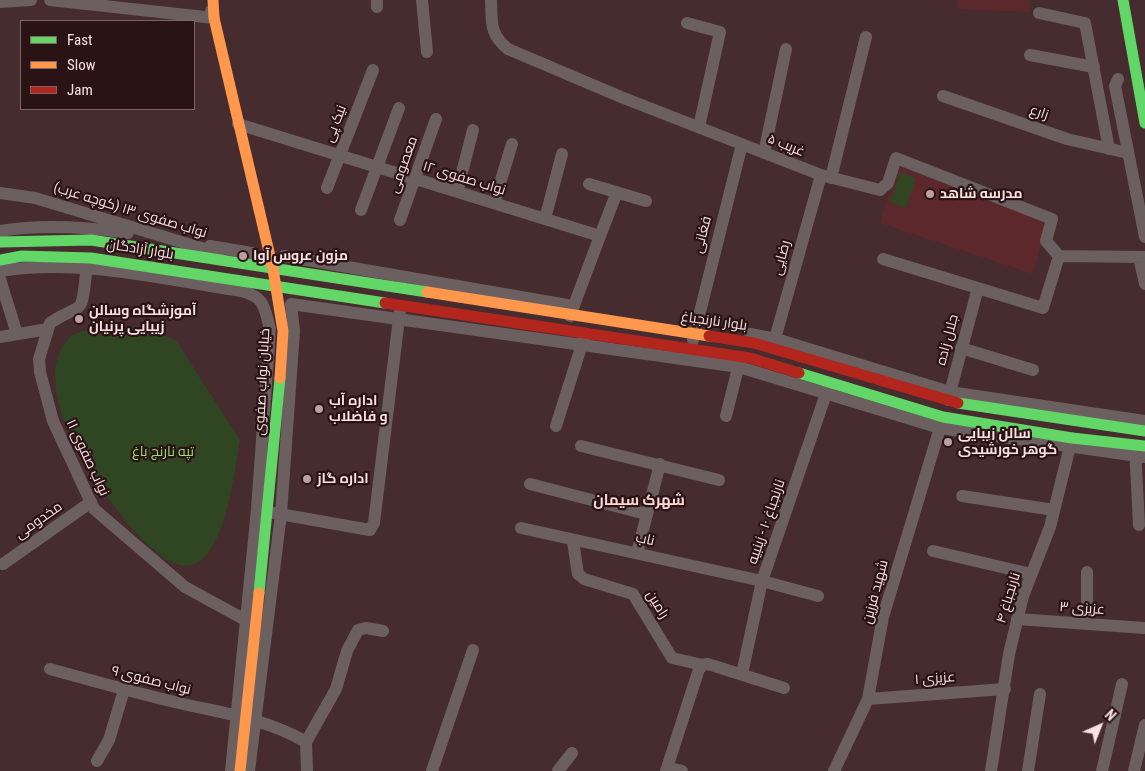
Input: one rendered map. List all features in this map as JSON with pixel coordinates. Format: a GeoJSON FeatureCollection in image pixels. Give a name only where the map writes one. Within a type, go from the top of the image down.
{"type":"FeatureCollection","features":[{"type":"Feature","properties":{"kind":"main road","name":"خیابان نواب صفوی"},"geometry":{"type":"LineString","coordinates":[[213,0],[214,18],[273,269],[282,330],[279,404],[268,512],[250,623]]}},
{"type":"Feature","properties":{"kind":"main road"},"geometry":{"type":"LineString","coordinates":[[1122,0],[1145,123]]}},
{"type":"Feature","properties":{"kind":"main road","name":"بلوار آزادگان"},"geometry":{"type":"LineString","coordinates":[[0,242],[91,240],[250,259],[273,269]]}},
{"type":"Feature","properties":{"kind":"main road","name":"بلوار آزادگان"},"geometry":{"type":"LineString","coordinates":[[0,260],[22,256],[91,258],[275,286]]}},
{"type":"Feature","properties":{"kind":"main road"},"geometry":{"type":"LineString","coordinates":[[273,269],[571,311]]}},
{"type":"Feature","properties":{"kind":"main road"},"geometry":{"type":"LineString","coordinates":[[275,286],[400,311]]}},
{"type":"Feature","properties":{"kind":"main road"},"geometry":{"type":"LineString","coordinates":[[583,339],[691,350],[740,362]]}},
{"type":"Feature","properties":{"kind":"main road"},"geometry":{"type":"LineString","coordinates":[[949,396],[1145,431]]}},
{"type":"Feature","properties":{"kind":"main road"},"geometry":{"type":"LineString","coordinates":[[240,771],[245,719]]}},
{"type":"Feature","properties":{"kind":"street"},"geometry":{"type":"LineString","coordinates":[[0,2],[31,0]]}},
{"type":"Feature","properties":{"kind":"street"},"geometry":{"type":"LineString","coordinates":[[50,0],[171,17],[214,18],[206,0]]}},
{"type":"Feature","properties":{"kind":"street"},"geometry":{"type":"LineString","coordinates":[[422,0],[427,52]]}},
{"type":"Feature","properties":{"kind":"street","name":"غریب ۵"},"geometry":{"type":"LineString","coordinates":[[491,0],[493,33],[497,40],[508,49],[621,97],[826,176],[880,190],[888,183],[896,158],[1052,219],[1046,241],[1059,256]]}},
{"type":"Feature","properties":{"kind":"street"},"geometry":{"type":"LineString","coordinates":[[1039,12],[1085,23],[1109,148]]}},
{"type":"Feature","properties":{"kind":"street"},"geometry":{"type":"LineString","coordinates":[[687,23],[720,32],[699,127]]}},
{"type":"Feature","properties":{"kind":"street","name":"رضایی"},"geometry":{"type":"LineString","coordinates":[[774,344],[826,176],[866,37]]}},
{"type":"Feature","properties":{"kind":"street"},"geometry":{"type":"LineString","coordinates":[[764,153],[786,49]]}},
{"type":"Feature","properties":{"kind":"street"},"geometry":{"type":"LineString","coordinates":[[1030,54],[1094,67]]}},
{"type":"Feature","properties":{"kind":"street","name":"نیک پی"},"geometry":{"type":"LineString","coordinates":[[327,188],[373,70]]}},
{"type":"Feature","properties":{"kind":"street"},"geometry":{"type":"LineString","coordinates":[[1118,79],[1115,86],[1145,237]]}},
{"type":"Feature","properties":{"kind":"street","name":"زارع"},"geometry":{"type":"LineString","coordinates":[[942,96],[1067,139],[1128,153]]}},
{"type":"Feature","properties":{"kind":"street"},"geometry":{"type":"LineString","coordinates":[[361,210],[399,108]]}},
{"type":"Feature","properties":{"kind":"street","name":"معصومی"},"geometry":{"type":"LineString","coordinates":[[400,220],[436,119]]}},
{"type":"Feature","properties":{"kind":"street","name":"نواب صفوی ۱۲"},"geometry":{"type":"LineString","coordinates":[[238,124],[600,236]]}},
{"type":"Feature","properties":{"kind":"street"},"geometry":{"type":"LineString","coordinates":[[457,192],[473,130]]}},
{"type":"Feature","properties":{"kind":"street"},"geometry":{"type":"LineString","coordinates":[[494,204],[512,144]]}},
{"type":"Feature","properties":{"kind":"street","name":"فغانی"},"geometry":{"type":"LineString","coordinates":[[691,350],[742,144]]}},
{"type":"Feature","properties":{"kind":"street"},"geometry":{"type":"LineString","coordinates":[[544,219],[562,154]]}},
{"type":"Feature","properties":{"kind":"street"},"geometry":{"type":"LineString","coordinates":[[589,184],[646,201]]}},
{"type":"Feature","properties":{"kind":"street"},"geometry":{"type":"LineString","coordinates":[[571,311],[617,192]]}},
{"type":"Feature","properties":{"kind":"street","name":"نواب صفوی ۱۳ (کوچه عرب)"},"geometry":{"type":"LineString","coordinates":[[0,193],[35,198],[242,260],[250,259]]}},
{"type":"Feature","properties":{"kind":"street"},"geometry":{"type":"LineString","coordinates":[[0,230],[18,228],[92,228],[170,239]]}},
{"type":"Feature","properties":{"kind":"street"},"geometry":{"type":"LineString","coordinates":[[284,256],[571,311],[774,344],[949,396],[1145,421]]}},
{"type":"Feature","properties":{"kind":"street"},"geometry":{"type":"LineString","coordinates":[[883,259],[1043,308],[1059,256],[1142,257],[1145,284]]}},
{"type":"Feature","properties":{"kind":"street"},"geometry":{"type":"LineString","coordinates":[[0,271],[26,267],[90,269],[241,291],[257,295],[262,302],[270,328],[245,719],[249,771]]}},
{"type":"Feature","properties":{"kind":"street"},"geometry":{"type":"LineString","coordinates":[[0,338],[48,329],[50,323],[80,308],[86,274]]}},
{"type":"Feature","properties":{"kind":"street"},"geometry":{"type":"LineString","coordinates":[[0,279],[17,334]]}},
{"type":"Feature","properties":{"kind":"street","name":"جلال زاده"},"geometry":{"type":"LineString","coordinates":[[941,422],[978,288]]}},
{"type":"Feature","properties":{"kind":"street"},"geometry":{"type":"LineString","coordinates":[[231,771],[245,719],[282,514],[294,331],[292,304],[400,311],[740,362],[941,422],[1140,451],[1139,525]]}},
{"type":"Feature","properties":{"kind":"street"},"geometry":{"type":"LineString","coordinates":[[268,512],[370,530],[374,523],[400,311]]}},
{"type":"Feature","properties":{"kind":"street","name":"نواب صفوی ۱۱"},"geometry":{"type":"LineString","coordinates":[[48,329],[39,359],[40,372],[53,421],[94,509],[185,587],[250,623]]}},
{"type":"Feature","properties":{"kind":"street"},"geometry":{"type":"LineString","coordinates":[[556,426],[583,339]]}},
{"type":"Feature","properties":{"kind":"street"},"geometry":{"type":"LineString","coordinates":[[961,348],[1034,370]]}},
{"type":"Feature","properties":{"kind":"street"},"geometry":{"type":"LineString","coordinates":[[726,416],[740,362]]}},
{"type":"Feature","properties":{"kind":"street","name":"نارنجباغ ۱۰ - زینبیه"},"geometry":{"type":"LineString","coordinates":[[742,674],[762,581],[828,387]]}},
{"type":"Feature","properties":{"kind":"street","name":"شهید فرزین"},"geometry":{"type":"LineString","coordinates":[[834,771],[868,699],[884,617],[941,422]]}},
{"type":"Feature","properties":{"kind":"street","name":"نارنجباغ ۴"},"geometry":{"type":"LineString","coordinates":[[991,771],[1009,654],[1031,574],[1054,510],[1071,442]]}},
{"type":"Feature","properties":{"kind":"street"},"geometry":{"type":"LineString","coordinates":[[582,446],[719,480]]}},
{"type":"Feature","properties":{"kind":"street"},"geometry":{"type":"LineString","coordinates":[[637,553],[660,464]]}},
{"type":"Feature","properties":{"kind":"street"},"geometry":{"type":"LineString","coordinates":[[530,484],[646,514]]}},
{"type":"Feature","properties":{"kind":"street"},"geometry":{"type":"LineString","coordinates":[[962,496],[1054,510]]}},
{"type":"Feature","properties":{"kind":"street","name":"مخدومی"},"geometry":{"type":"LineString","coordinates":[[4,564],[91,502]]}},
{"type":"Feature","properties":{"kind":"street","name":"ناب"},"geometry":{"type":"LineString","coordinates":[[521,528],[573,542],[637,553],[762,581],[818,596]]}},
{"type":"Feature","properties":{"kind":"street","name":"رامین"},"geometry":{"type":"LineString","coordinates":[[573,542],[578,574],[584,579],[632,594],[672,658],[703,665]]}},
{"type":"Feature","properties":{"kind":"street"},"geometry":{"type":"LineString","coordinates":[[933,551],[1031,574]]}},
{"type":"Feature","properties":{"kind":"street"},"geometry":{"type":"LineString","coordinates":[[1087,572],[1087,624]]}},
{"type":"Feature","properties":{"kind":"street","name":"عزیزی ۳"},"geometry":{"type":"LineString","coordinates":[[1018,619],[1145,628]]}},
{"type":"Feature","properties":{"kind":"street"},"geometry":{"type":"LineString","coordinates":[[307,771],[306,742],[336,689],[347,651],[358,630],[366,628],[383,631]]}},
{"type":"Feature","properties":{"kind":"street"},"geometry":{"type":"LineString","coordinates":[[432,771],[473,650]]}},
{"type":"Feature","properties":{"kind":"street"},"geometry":{"type":"LineString","coordinates":[[682,771],[667,770],[699,669],[703,665],[708,664],[784,688]]}},
{"type":"Feature","properties":{"kind":"street","name":"نواب صفوی ۹"},"geometry":{"type":"LineString","coordinates":[[50,669],[124,690],[245,719],[289,732],[306,742]]}},
{"type":"Feature","properties":{"kind":"street"},"geometry":{"type":"LineString","coordinates":[[1102,771],[1122,684]]}},
{"type":"Feature","properties":{"kind":"street","name":"عزیزی ۱"},"geometry":{"type":"LineString","coordinates":[[868,699],[1005,689]]}},
{"type":"Feature","properties":{"kind":"street"},"geometry":{"type":"LineString","coordinates":[[97,761],[109,740],[124,690]]}},
{"type":"Feature","properties":{"kind":"street"},"geometry":{"type":"LineString","coordinates":[[1028,771],[1040,694]]}},
{"type":"Feature","properties":{"kind":"street"},"geometry":{"type":"LineString","coordinates":[[1134,771],[1145,725]]}},
{"type":"Feature","properties":{"kind":"street"},"geometry":{"type":"LineString","coordinates":[[558,771],[572,753]]}},
{"type":"Feature","properties":{"kind":"shaded area"},"geometry":{"type":"Polygon","coordinates":[[[958,0],[1029,0],[1029,12],[958,9],[958,0]]]}},
{"type":"Feature","properties":{"kind":"shaded area","name":"مدرسه شاهد"},"geometry":{"type":"Polygon","coordinates":[[[897,166],[1047,222],[1033,274],[880,223],[897,166]]]}},
{"type":"Feature","properties":{"kind":"green space"},"geometry":{"type":"Polygon","coordinates":[[[900,172],[916,178],[906,208],[890,202],[900,172]]]}},
{"type":"Feature","properties":{"kind":"green space","name":"تپه نارنج باغ"},"geometry":{"type":"Polygon","coordinates":[[[123,325],[160,333],[177,342],[240,440],[232,488],[222,525],[216,541],[207,554],[197,563],[180,565],[161,555],[140,537],[119,513],[83,460],[61,413],[55,374],[58,356],[62,348],[71,336],[83,331],[123,325]]]}},
{"type":"Feature","properties":{"kind":"traffic: fast"},"geometry":{"type":"LineString","coordinates":[[1123,0],[1145,123]]}},
{"type":"Feature","properties":{"kind":"traffic: fast"},"geometry":{"type":"LineString","coordinates":[[0,242],[91,240],[427,292]]}},
{"type":"Feature","properties":{"kind":"traffic: fast"},"geometry":{"type":"LineString","coordinates":[[0,260],[22,256],[91,258],[385,303]]}},
{"type":"Feature","properties":{"kind":"traffic: fast"},"geometry":{"type":"LineString","coordinates":[[799,373],[943,417],[1072,438],[1145,446]]}},
{"type":"Feature","properties":{"kind":"traffic: fast"},"geometry":{"type":"LineString","coordinates":[[259,593],[280,378]]}},
{"type":"Feature","properties":{"kind":"traffic: fast"},"geometry":{"type":"LineString","coordinates":[[958,403],[1145,431]]}},
{"type":"Feature","properties":{"kind":"traffic: slow"},"geometry":{"type":"LineString","coordinates":[[213,0],[214,18],[273,269],[283,331],[280,378]]}},
{"type":"Feature","properties":{"kind":"traffic: slow"},"geometry":{"type":"LineString","coordinates":[[427,292],[709,336]]}},
{"type":"Feature","properties":{"kind":"traffic: slow"},"geometry":{"type":"LineString","coordinates":[[240,771],[259,593]]}},
{"type":"Feature","properties":{"kind":"traffic: jam"},"geometry":{"type":"LineString","coordinates":[[385,303],[750,358],[799,373]]}},
{"type":"Feature","properties":{"kind":"traffic: jam"},"geometry":{"type":"LineString","coordinates":[[709,336],[754,343],[958,403]]}},
{"type":"Feature","properties":{"kind":"place","name":"مدرسه شاهد"},"geometry":{"type":"Point","coordinates":[930,194]}},
{"type":"Feature","properties":{"kind":"place","name":"مزون عروس آوا"},"geometry":{"type":"Point","coordinates":[243,256]}},
{"type":"Feature","properties":{"kind":"place","name":"آموزشگاه وسالن زیبایی پرنیان"},"geometry":{"type":"Point","coordinates":[79,319]}},
{"type":"Feature","properties":{"kind":"place","name":"اداره آب و فاضلاب"},"geometry":{"type":"Point","coordinates":[319,409]}},
{"type":"Feature","properties":{"kind":"place","name":"سالن زیبایی گوهر خورشیدی"},"geometry":{"type":"Point","coordinates":[948,442]}},
{"type":"Feature","properties":{"kind":"place","name":"اداره گاز"},"geometry":{"type":"Point","coordinates":[307,479]}},
{"type":"Feature","properties":{"kind":"district","name":"شهرک سیمان"},"geometry":{"type":"Point","coordinates":[639,501]}}]}
